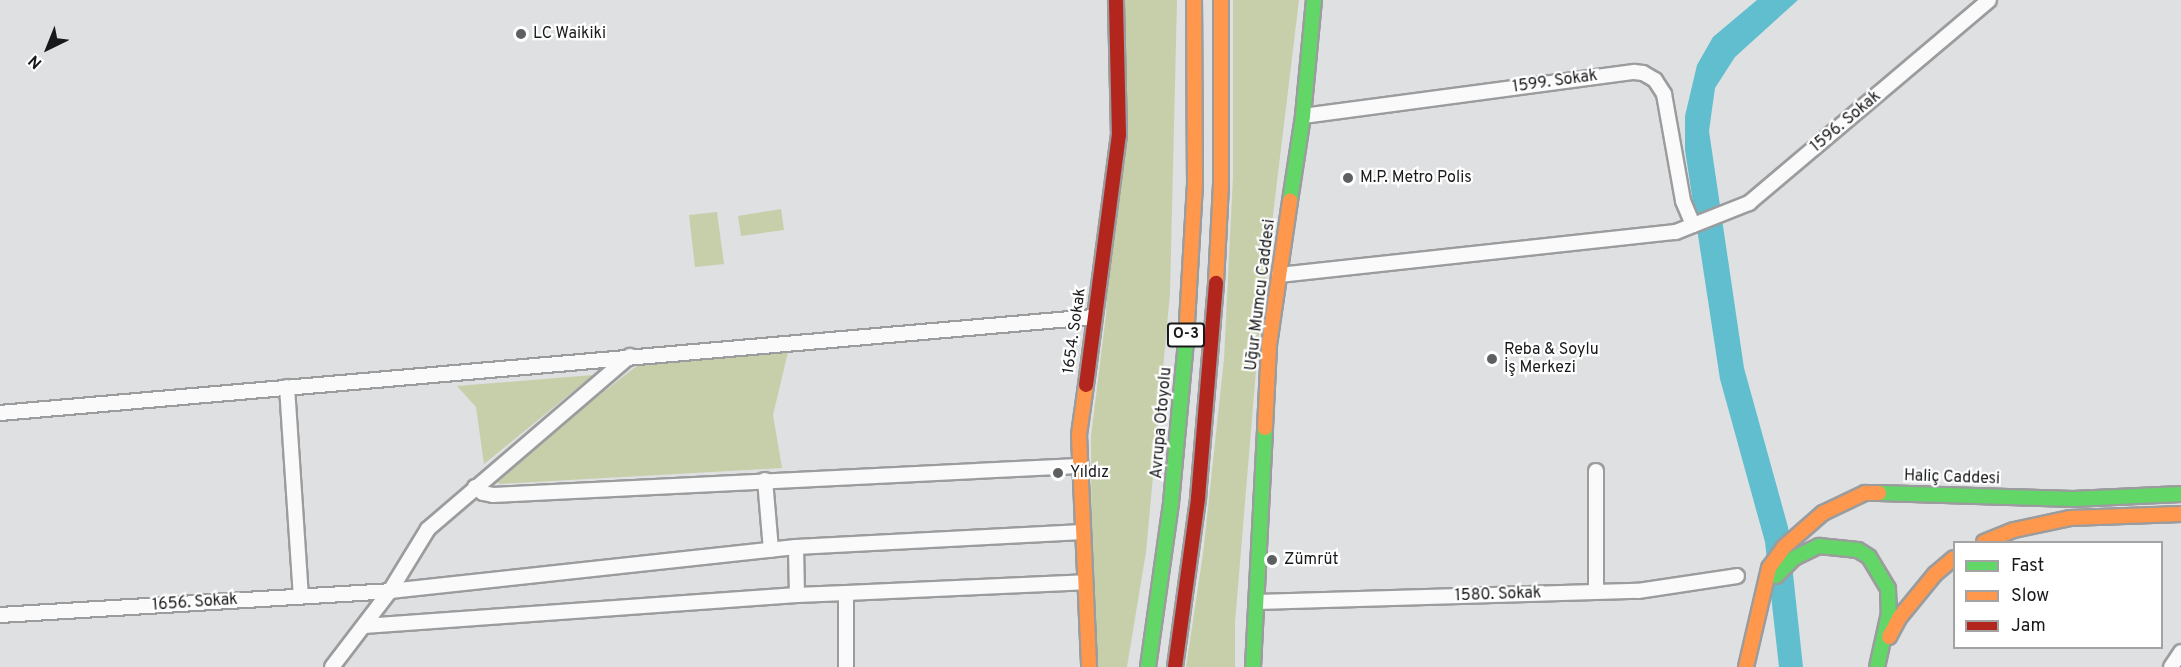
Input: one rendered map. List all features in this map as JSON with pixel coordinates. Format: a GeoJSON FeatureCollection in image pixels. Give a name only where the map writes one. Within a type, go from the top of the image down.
{"type":"FeatureCollection","features":[{"type":"Feature","properties":{"kind":"main road","name":"1654. Sokak"},"geometry":{"type":"LineString","coordinates":[[1089,667],[1078,466],[1081,406],[1119,135],[1116,0]]}},
{"type":"Feature","properties":{"kind":"main road","name":"Avrupa Otoyolu"},"geometry":{"type":"LineString","coordinates":[[1148,667],[1171,503],[1186,343],[1195,185],[1194,0]]}},
{"type":"Feature","properties":{"kind":"main road","name":"O-3"},"geometry":{"type":"LineString","coordinates":[[1175,667],[1197,510],[1216,292],[1221,184],[1221,0]]}},
{"type":"Feature","properties":{"kind":"main road","name":"Uğur Mumcu Caddesi"},"geometry":{"type":"LineString","coordinates":[[1253,667],[1269,345],[1304,116],[1314,0]]}},
{"type":"Feature","properties":{"kind":"main road","name":"Haliç Caddesi"},"geometry":{"type":"LineString","coordinates":[[1746,667],[1769,568],[1797,534],[1823,513],[1864,493],[2073,499],[2181,494]]}},
{"type":"Feature","properties":{"kind":"main road"},"geometry":{"type":"LineString","coordinates":[[1989,541],[2014,530],[2070,518],[2181,514]]}},
{"type":"Feature","properties":{"kind":"main road"},"geometry":{"type":"LineString","coordinates":[[1764,588],[1794,558],[1819,546],[1840,547],[1864,554],[1879,570],[1888,589],[1889,613],[1878,662]]}},
{"type":"Feature","properties":{"kind":"main road"},"geometry":{"type":"LineString","coordinates":[[1878,662],[1899,618],[1935,574],[1953,559]]}},
{"type":"Feature","properties":{"kind":"street","name":"1596. Sokak"},"geometry":{"type":"LineString","coordinates":[[1279,275],[1664,235],[1693,225],[1749,203],[1989,0]]}},
{"type":"Feature","properties":{"kind":"street","name":"1599. Sokak"},"geometry":{"type":"LineString","coordinates":[[1304,116],[1634,72],[1642,73],[1655,80],[1664,94],[1683,201],[1693,225]]}},
{"type":"Feature","properties":{"kind":"street"},"geometry":{"type":"LineString","coordinates":[[0,413],[1093,317]]}},
{"type":"Feature","properties":{"kind":"street"},"geometry":{"type":"LineString","coordinates":[[332,667],[390,591],[428,529],[630,357]]}},
{"type":"Feature","properties":{"kind":"street"},"geometry":{"type":"LineString","coordinates":[[287,387],[301,596]]}},
{"type":"Feature","properties":{"kind":"street"},"geometry":{"type":"LineString","coordinates":[[475,487],[483,493],[493,495],[1078,466]]}},
{"type":"Feature","properties":{"kind":"street"},"geometry":{"type":"LineString","coordinates":[[1596,471],[1596,592]]}},
{"type":"Feature","properties":{"kind":"street"},"geometry":{"type":"LineString","coordinates":[[765,480],[771,550]]}},
{"type":"Feature","properties":{"kind":"street","name":"1656. Sokak"},"geometry":{"type":"LineString","coordinates":[[0,615],[390,591],[796,547],[1083,532]]}},
{"type":"Feature","properties":{"kind":"street"},"geometry":{"type":"LineString","coordinates":[[796,547],[797,595]]}},
{"type":"Feature","properties":{"kind":"street","name":"1580. Sokak"},"geometry":{"type":"LineString","coordinates":[[1257,602],[1638,591],[1737,576]]}},
{"type":"Feature","properties":{"kind":"street"},"geometry":{"type":"LineString","coordinates":[[364,627],[797,595],[1085,582]]}},
{"type":"Feature","properties":{"kind":"street"},"geometry":{"type":"LineString","coordinates":[[846,594],[846,667]]}},
{"type":"Feature","properties":{"kind":"street"},"geometry":{"type":"LineString","coordinates":[[2171,667],[2181,652]]}},
{"type":"Feature","properties":{"kind":"green space"},"geometry":{"type":"Polygon","coordinates":[[[1122,0],[1177,0],[1170,293],[1146,552],[1127,667],[1092,667],[1091,436],[1106,315],[1122,0]]]}},
{"type":"Feature","properties":{"kind":"green space"},"geometry":{"type":"Polygon","coordinates":[[[1233,0],[1299,0],[1260,322],[1235,623],[1235,667],[1186,667],[1203,554],[1224,359],[1233,177],[1233,0]]]}},
{"type":"Feature","properties":{"kind":"green space"},"geometry":{"type":"Polygon","coordinates":[[[781,209],[784,230],[741,236],[738,216],[781,209]]]}},
{"type":"Feature","properties":{"kind":"green space"},"geometry":{"type":"Polygon","coordinates":[[[717,212],[724,264],[695,267],[689,215],[717,212]]]}},
{"type":"Feature","properties":{"kind":"green space"},"geometry":{"type":"Polygon","coordinates":[[[788,352],[773,415],[782,468],[500,484],[496,481],[497,475],[638,365],[788,352]]]}},
{"type":"Feature","properties":{"kind":"green space"},"geometry":{"type":"Polygon","coordinates":[[[593,375],[484,464],[476,407],[457,386],[593,375]]]}},
{"type":"Feature","properties":{"kind":"water"},"geometry":{"type":"Polygon","coordinates":[[[1757,0],[1798,0],[1735,57],[1715,88],[1709,131],[1744,368],[1788,527],[1803,667],[1779,667],[1765,542],[1720,379],[1685,150],[1685,116],[1697,65],[1713,37],[1757,0]]]}},
{"type":"Feature","properties":{"kind":"traffic: fast"},"geometry":{"type":"LineString","coordinates":[[1290,201],[1303,116],[1314,0]]}},
{"type":"Feature","properties":{"kind":"traffic: fast"},"geometry":{"type":"LineString","coordinates":[[1148,667],[1171,503],[1186,340]]}},
{"type":"Feature","properties":{"kind":"traffic: fast"},"geometry":{"type":"LineString","coordinates":[[1253,667],[1265,428]]}},
{"type":"Feature","properties":{"kind":"traffic: fast"},"geometry":{"type":"LineString","coordinates":[[1879,493],[2073,499],[2181,494]]}},
{"type":"Feature","properties":{"kind":"traffic: fast"},"geometry":{"type":"LineString","coordinates":[[1776,576],[1794,558],[1819,546],[1858,550],[1869,557],[1888,589],[1889,613],[1877,667]]}},
{"type":"Feature","properties":{"kind":"traffic: slow"},"geometry":{"type":"LineString","coordinates":[[1186,340],[1195,185],[1194,0]]}},
{"type":"Feature","properties":{"kind":"traffic: slow"},"geometry":{"type":"LineString","coordinates":[[1216,283],[1221,184],[1221,0]]}},
{"type":"Feature","properties":{"kind":"traffic: slow"},"geometry":{"type":"LineString","coordinates":[[1265,428],[1269,345],[1290,201]]}},
{"type":"Feature","properties":{"kind":"traffic: slow"},"geometry":{"type":"LineString","coordinates":[[1086,385],[1079,435],[1089,667]]}},
{"type":"Feature","properties":{"kind":"traffic: slow"},"geometry":{"type":"LineString","coordinates":[[1746,667],[1769,568],[1784,547],[1823,513],[1865,493],[1879,493]]}},
{"type":"Feature","properties":{"kind":"traffic: slow"},"geometry":{"type":"LineString","coordinates":[[1986,541],[2014,530],[2070,518],[2181,514]]}},
{"type":"Feature","properties":{"kind":"traffic: slow"},"geometry":{"type":"LineString","coordinates":[[1889,637],[1899,618],[1935,574],[1953,559]]}},
{"type":"Feature","properties":{"kind":"traffic: jam"},"geometry":{"type":"LineString","coordinates":[[1086,385],[1119,135],[1116,0]]}},
{"type":"Feature","properties":{"kind":"traffic: jam"},"geometry":{"type":"LineString","coordinates":[[1175,667],[1198,498],[1216,283]]}},
{"type":"Feature","properties":{"kind":"place","name":"LC Waikiki"},"geometry":{"type":"Point","coordinates":[521,34]}},
{"type":"Feature","properties":{"kind":"place","name":"M.P. Metro Polis"},"geometry":{"type":"Point","coordinates":[1348,178]}},
{"type":"Feature","properties":{"kind":"place","name":"Reba & Soylu İş Merkezi"},"geometry":{"type":"Point","coordinates":[1492,359]}},
{"type":"Feature","properties":{"kind":"place","name":"Yıldız"},"geometry":{"type":"Point","coordinates":[1058,473]}},
{"type":"Feature","properties":{"kind":"place","name":"Zümrüt"},"geometry":{"type":"Point","coordinates":[1272,560]}}]}
